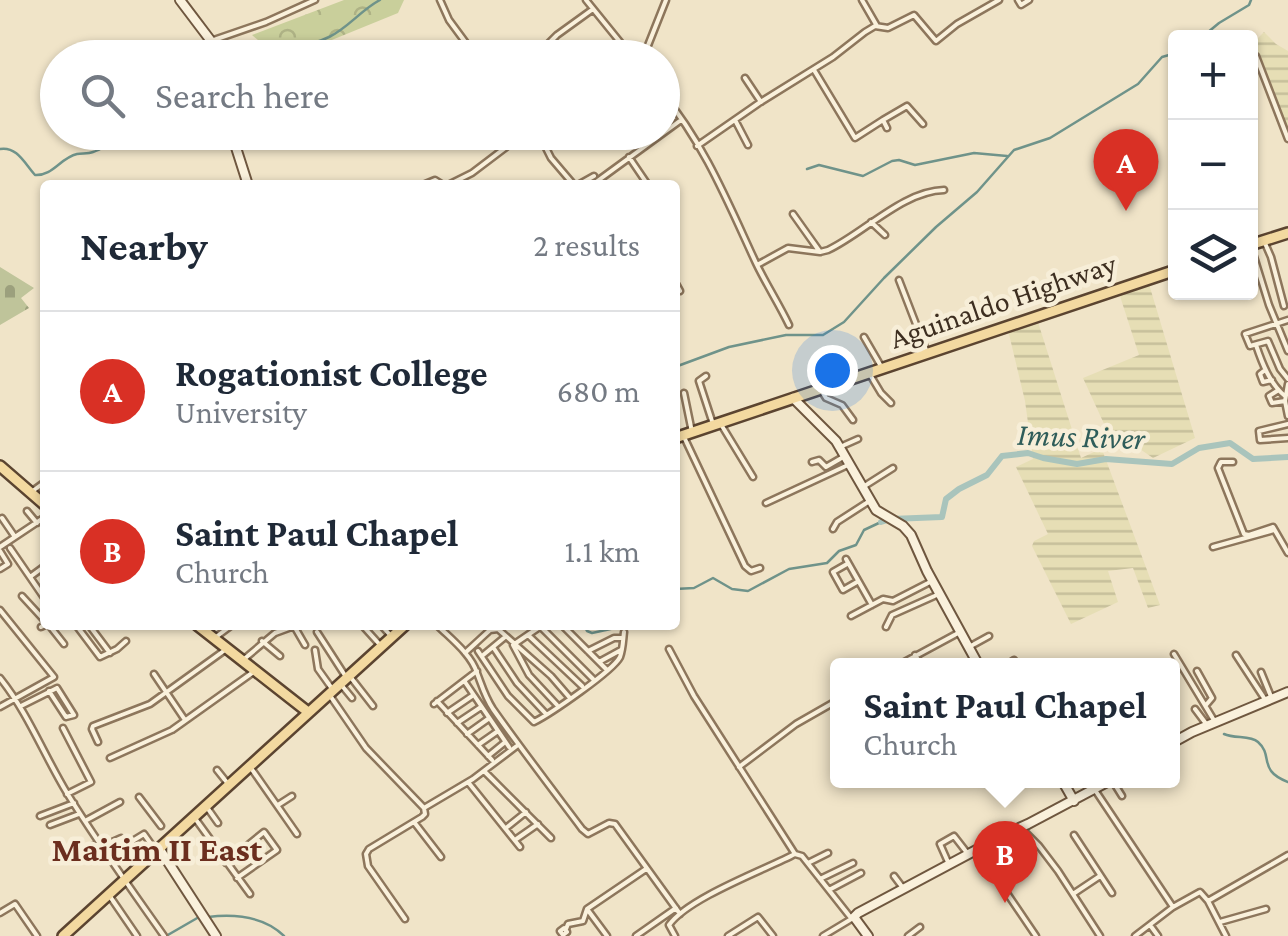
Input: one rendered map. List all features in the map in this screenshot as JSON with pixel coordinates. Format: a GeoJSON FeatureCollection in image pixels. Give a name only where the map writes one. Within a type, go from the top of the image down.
{"type":"FeatureCollection","features":[{"type":"Feature","properties":{"kind":"main road"},"geometry":{"type":"LineString","coordinates":[[1258,243],[1288,233]]}},
{"type":"Feature","properties":{"kind":"main road","name":"Aguinaldo Highway"},"geometry":{"type":"LineString","coordinates":[[683,435],[1168,273]]}},
{"type":"Feature","properties":{"kind":"main road"},"geometry":{"type":"LineString","coordinates":[[0,466],[40,501]]}},
{"type":"Feature","properties":{"kind":"main road"},"geometry":{"type":"LineString","coordinates":[[204,630],[308,712]]}},
{"type":"Feature","properties":{"kind":"main road"},"geometry":{"type":"LineString","coordinates":[[63,936],[158,850],[168,835],[194,817],[399,630]]}},
{"type":"Feature","properties":{"kind":"main road"},"geometry":{"type":"LineString","coordinates":[[291,698],[297,713],[295,724]]}},
{"type":"Feature","properties":{"kind":"street"},"geometry":{"type":"LineString","coordinates":[[180,0],[210,40]]}},
{"type":"Feature","properties":{"kind":"street"},"geometry":{"type":"LineString","coordinates":[[214,40],[315,0]]}},
{"type":"Feature","properties":{"kind":"street"},"geometry":{"type":"LineString","coordinates":[[440,0],[464,40]]}},
{"type":"Feature","properties":{"kind":"street"},"geometry":{"type":"LineString","coordinates":[[586,0],[619,40]]}},
{"type":"Feature","properties":{"kind":"street"},"geometry":{"type":"LineString","coordinates":[[650,40],[666,0]]}},
{"type":"Feature","properties":{"kind":"street"},"geometry":{"type":"LineString","coordinates":[[862,0],[877,27]]}},
{"type":"Feature","properties":{"kind":"street"},"geometry":{"type":"LineString","coordinates":[[698,146],[877,27],[888,28],[914,15],[936,41],[999,0]]}},
{"type":"Feature","properties":{"kind":"street"},"geometry":{"type":"LineString","coordinates":[[1018,0],[1021,4],[1028,0]]}},
{"type":"Feature","properties":{"kind":"street"},"geometry":{"type":"LineString","coordinates":[[553,40],[593,8]]}},
{"type":"Feature","properties":{"kind":"street"},"geometry":{"type":"LineString","coordinates":[[1258,61],[1288,139]]}},
{"type":"Feature","properties":{"kind":"street"},"geometry":{"type":"LineString","coordinates":[[814,69],[855,138],[908,106],[923,124]]}},
{"type":"Feature","properties":{"kind":"street"},"geometry":{"type":"LineString","coordinates":[[746,78],[761,102]]}},
{"type":"Feature","properties":{"kind":"street"},"geometry":{"type":"LineString","coordinates":[[680,114],[789,325]]}},
{"type":"Feature","properties":{"kind":"street"},"geometry":{"type":"LineString","coordinates":[[734,120],[748,145]]}},
{"type":"Feature","properties":{"kind":"street"},"geometry":{"type":"LineString","coordinates":[[883,120],[887,128]]}},
{"type":"Feature","properties":{"kind":"street"},"geometry":{"type":"LineString","coordinates":[[237,150],[246,180]]}},
{"type":"Feature","properties":{"kind":"street"},"geometry":{"type":"LineString","coordinates":[[457,180],[502,150]]}},
{"type":"Feature","properties":{"kind":"street"},"geometry":{"type":"LineString","coordinates":[[547,150],[571,180]]}},
{"type":"Feature","properties":{"kind":"street"},"geometry":{"type":"LineString","coordinates":[[599,180],[640,150]]}},
{"type":"Feature","properties":{"kind":"street"},"geometry":{"type":"LineString","coordinates":[[630,157],[645,180]]}},
{"type":"Feature","properties":{"kind":"street"},"geometry":{"type":"LineString","coordinates":[[586,180],[594,176]]}},
{"type":"Feature","properties":{"kind":"street"},"geometry":{"type":"LineString","coordinates":[[757,265],[788,248],[820,252],[834,247],[916,198],[944,190]]}},
{"type":"Feature","properties":{"kind":"street"},"geometry":{"type":"LineString","coordinates":[[793,214],[820,252]]}},
{"type":"Feature","properties":{"kind":"street"},"geometry":{"type":"LineString","coordinates":[[871,222],[885,235]]}},
{"type":"Feature","properties":{"kind":"street"},"geometry":{"type":"LineString","coordinates":[[1264,241],[1284,306]]}},
{"type":"Feature","properties":{"kind":"street"},"geometry":{"type":"LineString","coordinates":[[1258,271],[1288,351]]}},
{"type":"Feature","properties":{"kind":"street"},"geometry":{"type":"LineString","coordinates":[[899,280],[928,353]]}},
{"type":"Feature","properties":{"kind":"street"},"geometry":{"type":"LineString","coordinates":[[1288,320],[1245,334],[1250,346],[1268,341],[1288,382],[1288,416]]}},
{"type":"Feature","properties":{"kind":"street"},"geometry":{"type":"LineString","coordinates":[[864,338],[882,368]]}},
{"type":"Feature","properties":{"kind":"street"},"geometry":{"type":"LineString","coordinates":[[1256,344],[1266,370],[1285,398]]}},
{"type":"Feature","properties":{"kind":"street"},"geometry":{"type":"LineString","coordinates":[[869,373],[890,403]]}},
{"type":"Feature","properties":{"kind":"street"},"geometry":{"type":"LineString","coordinates":[[706,376],[698,381],[717,424],[753,477]]}},
{"type":"Feature","properties":{"kind":"street"},"geometry":{"type":"LineString","coordinates":[[820,389],[826,398],[844,407],[853,420]]}},
{"type":"Feature","properties":{"kind":"street"},"geometry":{"type":"LineString","coordinates":[[1278,390],[1269,396],[1272,403],[1285,398]]}},
{"type":"Feature","properties":{"kind":"street"},"geometry":{"type":"LineString","coordinates":[[684,393],[683,435],[745,566],[751,571],[760,568]]}},
{"type":"Feature","properties":{"kind":"street"},"geometry":{"type":"LineString","coordinates":[[793,398],[845,455],[876,510],[911,535],[974,658]]}},
{"type":"Feature","properties":{"kind":"street"},"geometry":{"type":"LineString","coordinates":[[1278,414],[1288,416]]}},
{"type":"Feature","properties":{"kind":"street"},"geometry":{"type":"LineString","coordinates":[[1288,416],[1259,431],[1260,440],[1288,438]]}},
{"type":"Feature","properties":{"kind":"street"},"geometry":{"type":"LineString","coordinates":[[812,462],[819,460],[826,467],[845,455],[858,439]]}},
{"type":"Feature","properties":{"kind":"street"},"geometry":{"type":"LineString","coordinates":[[766,503],[845,455]]}},
{"type":"Feature","properties":{"kind":"street"},"geometry":{"type":"LineString","coordinates":[[1232,462],[1221,462],[1218,468],[1244,534],[1249,536],[1273,527],[1288,553]]}},
{"type":"Feature","properties":{"kind":"street"},"geometry":{"type":"LineString","coordinates":[[863,486],[893,468]]}},
{"type":"Feature","properties":{"kind":"street"},"geometry":{"type":"LineString","coordinates":[[30,493],[40,486]]}},
{"type":"Feature","properties":{"kind":"street"},"geometry":{"type":"LineString","coordinates":[[832,529],[871,500]]}},
{"type":"Feature","properties":{"kind":"street"},"geometry":{"type":"LineString","coordinates":[[27,510],[36,522]]}},
{"type":"Feature","properties":{"kind":"street"},"geometry":{"type":"LineString","coordinates":[[2,518],[15,537]]}},
{"type":"Feature","properties":{"kind":"street"},"geometry":{"type":"LineString","coordinates":[[0,570],[8,564],[0,549],[40,520]]}},
{"type":"Feature","properties":{"kind":"street"},"geometry":{"type":"LineString","coordinates":[[1214,547],[1274,530]]}},
{"type":"Feature","properties":{"kind":"street"},"geometry":{"type":"LineString","coordinates":[[10,548],[40,587]]}},
{"type":"Feature","properties":{"kind":"street"},"geometry":{"type":"LineString","coordinates":[[857,582],[843,590],[833,572],[846,561],[872,605]]}},
{"type":"Feature","properties":{"kind":"street"},"geometry":{"type":"LineString","coordinates":[[30,576],[40,569]]}},
{"type":"Feature","properties":{"kind":"street"},"geometry":{"type":"LineString","coordinates":[[851,616],[932,581]]}},
{"type":"Feature","properties":{"kind":"street"},"geometry":{"type":"LineString","coordinates":[[886,627],[892,615],[939,594]]}},
{"type":"Feature","properties":{"kind":"street"},"geometry":{"type":"LineString","coordinates":[[22,596],[40,618]]}},
{"type":"Feature","properties":{"kind":"street"},"geometry":{"type":"LineString","coordinates":[[0,610],[54,678],[0,707]]}},
{"type":"Feature","properties":{"kind":"street"},"geometry":{"type":"LineString","coordinates":[[51,630],[64,644]]}},
{"type":"Feature","properties":{"kind":"street"},"geometry":{"type":"LineString","coordinates":[[80,630],[100,657],[126,641]]}},
{"type":"Feature","properties":{"kind":"street"},"geometry":{"type":"LineString","coordinates":[[93,630],[110,653]]}},
{"type":"Feature","properties":{"kind":"street"},"geometry":{"type":"LineString","coordinates":[[214,638],[225,630]]}},
{"type":"Feature","properties":{"kind":"street"},"geometry":{"type":"LineString","coordinates":[[243,660],[262,642],[283,630]]}},
{"type":"Feature","properties":{"kind":"street"},"geometry":{"type":"LineString","coordinates":[[297,630],[306,645]]}},
{"type":"Feature","properties":{"kind":"street"},"geometry":{"type":"LineString","coordinates":[[367,630],[381,646]]}},
{"type":"Feature","properties":{"kind":"street"},"geometry":{"type":"LineString","coordinates":[[385,630],[392,636]]}},
{"type":"Feature","properties":{"kind":"street"},"geometry":{"type":"LineString","coordinates":[[443,630],[463,651],[484,694],[518,745],[585,832],[615,824],[678,911]]}},
{"type":"Feature","properties":{"kind":"street"},"geometry":{"type":"LineString","coordinates":[[463,651],[491,630]]}},
{"type":"Feature","properties":{"kind":"street"},"geometry":{"type":"LineString","coordinates":[[499,630],[570,698]]}},
{"type":"Feature","properties":{"kind":"street"},"geometry":{"type":"LineString","coordinates":[[513,645],[535,630]]}},
{"type":"Feature","properties":{"kind":"street"},"geometry":{"type":"LineString","coordinates":[[545,630],[594,680]]}},
{"type":"Feature","properties":{"kind":"street"},"geometry":{"type":"LineString","coordinates":[[567,630],[607,670]]}},
{"type":"Feature","properties":{"kind":"street"},"geometry":{"type":"LineString","coordinates":[[317,632],[366,748],[424,808],[425,814],[368,849],[366,854],[372,874],[405,919]]}},
{"type":"Feature","properties":{"kind":"street"},"geometry":{"type":"LineString","coordinates":[[911,658],[960,632]]}},
{"type":"Feature","properties":{"kind":"street"},"geometry":{"type":"LineString","coordinates":[[528,635],[584,688]]}},
{"type":"Feature","properties":{"kind":"street"},"geometry":{"type":"LineString","coordinates":[[506,637],[480,654],[503,690],[531,721],[559,706],[617,662],[624,635],[588,651]]}},
{"type":"Feature","properties":{"kind":"street"},"geometry":{"type":"LineString","coordinates":[[969,647],[989,636]]}},
{"type":"Feature","properties":{"kind":"street"},"geometry":{"type":"LineString","coordinates":[[262,642],[280,656]]}},
{"type":"Feature","properties":{"kind":"street"},"geometry":{"type":"LineString","coordinates":[[513,645],[529,674],[559,706]]}},
{"type":"Feature","properties":{"kind":"street"},"geometry":{"type":"LineString","coordinates":[[493,647],[517,682],[547,714]]}},
{"type":"Feature","properties":{"kind":"street"},"geometry":{"type":"LineString","coordinates":[[98,742],[94,726],[137,710],[227,649]]}},
{"type":"Feature","properties":{"kind":"street"},"geometry":{"type":"LineString","coordinates":[[315,650],[320,673],[373,706]]}},
{"type":"Feature","properties":{"kind":"street"},"geometry":{"type":"LineString","coordinates":[[599,662],[622,650]]}},
{"type":"Feature","properties":{"kind":"street"},"geometry":{"type":"LineString","coordinates":[[670,650],[694,696],[795,854]]}},
{"type":"Feature","properties":{"kind":"street"},"geometry":{"type":"LineString","coordinates":[[1174,654],[1176,658]]}},
{"type":"Feature","properties":{"kind":"street"},"geometry":{"type":"LineString","coordinates":[[1236,655],[1269,700]]}},
{"type":"Feature","properties":{"kind":"street"},"geometry":{"type":"LineString","coordinates":[[1180,664],[1212,724]]}},
{"type":"Feature","properties":{"kind":"street"},"geometry":{"type":"LineString","coordinates":[[110,758],[164,734],[256,670]]}},
{"type":"Feature","properties":{"kind":"street"},"geometry":{"type":"LineString","coordinates":[[1197,672],[1212,699],[1204,705]]}},
{"type":"Feature","properties":{"kind":"street"},"geometry":{"type":"LineString","coordinates":[[1260,672],[1269,700]]}},
{"type":"Feature","properties":{"kind":"street"},"geometry":{"type":"LineString","coordinates":[[465,682],[507,745],[490,758],[435,702],[477,673]]}},
{"type":"Feature","properties":{"kind":"street"},"geometry":{"type":"LineString","coordinates":[[154,674],[185,720]]}},
{"type":"Feature","properties":{"kind":"street"},"geometry":{"type":"LineString","coordinates":[[0,678],[17,699],[80,814],[163,936]]}},
{"type":"Feature","properties":{"kind":"street"},"geometry":{"type":"LineString","coordinates":[[339,684],[352,698]]}},
{"type":"Feature","properties":{"kind":"street"},"geometry":{"type":"LineString","coordinates":[[21,706],[49,691],[58,687],[74,714],[66,717],[49,691]]}},
{"type":"Feature","properties":{"kind":"street"},"geometry":{"type":"LineString","coordinates":[[1180,739],[1288,692]]}},
{"type":"Feature","properties":{"kind":"street"},"geometry":{"type":"LineString","coordinates":[[447,712],[472,695]]}},
{"type":"Feature","properties":{"kind":"street"},"geometry":{"type":"LineString","coordinates":[[457,723],[481,706]]}},
{"type":"Feature","properties":{"kind":"street"},"geometry":{"type":"LineString","coordinates":[[739,767],[796,724],[830,706]]}},
{"type":"Feature","properties":{"kind":"street"},"geometry":{"type":"LineString","coordinates":[[1195,709],[1212,724]]}},
{"type":"Feature","properties":{"kind":"street"},"geometry":{"type":"LineString","coordinates":[[467,734],[489,718]]}},
{"type":"Feature","properties":{"kind":"street"},"geometry":{"type":"LineString","coordinates":[[63,728],[91,782],[68,794]]}},
{"type":"Feature","properties":{"kind":"street"},"geometry":{"type":"LineString","coordinates":[[478,745],[498,731]]}},
{"type":"Feature","properties":{"kind":"street"},"geometry":{"type":"LineString","coordinates":[[424,808],[518,745]]}},
{"type":"Feature","properties":{"kind":"street"},"geometry":{"type":"LineString","coordinates":[[250,766],[296,832],[288,835]]}},
{"type":"Feature","properties":{"kind":"street"},"geometry":{"type":"LineString","coordinates":[[217,770],[228,785]]}},
{"type":"Feature","properties":{"kind":"street"},"geometry":{"type":"LineString","coordinates":[[484,771],[551,838]]}},
{"type":"Feature","properties":{"kind":"street"},"geometry":{"type":"LineString","coordinates":[[468,782],[520,846]]}},
{"type":"Feature","properties":{"kind":"street"},"geometry":{"type":"LineString","coordinates":[[1067,788],[1074,801]]}},
{"type":"Feature","properties":{"kind":"street"},"geometry":{"type":"LineString","coordinates":[[823,936],[903,888],[1098,788]]}},
{"type":"Feature","properties":{"kind":"street"},"geometry":{"type":"LineString","coordinates":[[1117,788],[1122,796]]}},
{"type":"Feature","properties":{"kind":"street"},"geometry":{"type":"LineString","coordinates":[[1095,790],[1173,906]]}},
{"type":"Feature","properties":{"kind":"street"},"geometry":{"type":"LineString","coordinates":[[278,805],[292,796]]}},
{"type":"Feature","properties":{"kind":"street"},"geometry":{"type":"LineString","coordinates":[[139,797],[161,826]]}},
{"type":"Feature","properties":{"kind":"street"},"geometry":{"type":"LineString","coordinates":[[85,821],[120,802]]}},
{"type":"Feature","properties":{"kind":"street"},"geometry":{"type":"LineString","coordinates":[[40,816],[74,803]]}},
{"type":"Feature","properties":{"kind":"street"},"geometry":{"type":"LineString","coordinates":[[206,806],[218,823]]}},
{"type":"Feature","properties":{"kind":"street"},"geometry":{"type":"LineString","coordinates":[[506,828],[526,812]]}},
{"type":"Feature","properties":{"kind":"street"},"geometry":{"type":"LineString","coordinates":[[50,825],[80,814]]}},
{"type":"Feature","properties":{"kind":"street"},"geometry":{"type":"LineString","coordinates":[[194,817],[250,894]]}},
{"type":"Feature","properties":{"kind":"street"},"geometry":{"type":"LineString","coordinates":[[414,822],[441,857]]}},
{"type":"Feature","properties":{"kind":"street"},"geometry":{"type":"LineString","coordinates":[[515,840],[538,824]]}},
{"type":"Feature","properties":{"kind":"street"},"geometry":{"type":"LineString","coordinates":[[1021,828],[1040,846],[1100,936]]}},
{"type":"Feature","properties":{"kind":"street"},"geometry":{"type":"LineString","coordinates":[[226,863],[264,832],[276,850],[237,878]]}},
{"type":"Feature","properties":{"kind":"street"},"geometry":{"type":"LineString","coordinates":[[108,856],[144,834],[216,936]]}},
{"type":"Feature","properties":{"kind":"street"},"geometry":{"type":"LineString","coordinates":[[1074,835],[1112,893]]}},
{"type":"Feature","properties":{"kind":"street"},"geometry":{"type":"LineString","coordinates":[[949,864],[940,843],[956,836],[972,851],[1036,936]]}},
{"type":"Feature","properties":{"kind":"street"},"geometry":{"type":"LineString","coordinates":[[72,851],[121,838]]}},
{"type":"Feature","properties":{"kind":"street"},"geometry":{"type":"LineString","coordinates":[[808,863],[828,853]]}},
{"type":"Feature","properties":{"kind":"street"},"geometry":{"type":"LineString","coordinates":[[636,936],[795,854],[800,854],[868,936]]}},
{"type":"Feature","properties":{"kind":"street"},"geometry":{"type":"LineString","coordinates":[[1208,901],[1288,855]]}},
{"type":"Feature","properties":{"kind":"street"},"geometry":{"type":"LineString","coordinates":[[820,878],[852,863]]}},
{"type":"Feature","properties":{"kind":"street"},"geometry":{"type":"LineString","coordinates":[[566,929],[568,924],[583,921],[587,909],[647,869]]}},
{"type":"Feature","properties":{"kind":"street"},"geometry":{"type":"LineString","coordinates":[[829,890],[861,873]]}},
{"type":"Feature","properties":{"kind":"street"},"geometry":{"type":"LineString","coordinates":[[894,876],[903,888]]}},
{"type":"Feature","properties":{"kind":"street"},"geometry":{"type":"LineString","coordinates":[[1073,894],[1100,876]]}},
{"type":"Feature","properties":{"kind":"street"},"geometry":{"type":"LineString","coordinates":[[1135,936],[1173,906],[1200,892],[1226,936]]}},
{"type":"Feature","properties":{"kind":"street"},"geometry":{"type":"LineString","coordinates":[[109,895],[137,936]]}},
{"type":"Feature","properties":{"kind":"street"},"geometry":{"type":"LineString","coordinates":[[0,913],[15,904],[37,936]]}},
{"type":"Feature","properties":{"kind":"street"},"geometry":{"type":"LineString","coordinates":[[587,909],[607,936]]}},
{"type":"Feature","properties":{"kind":"street"},"geometry":{"type":"LineString","coordinates":[[1220,922],[1266,909]]}},
{"type":"Feature","properties":{"kind":"street"},"geometry":{"type":"LineString","coordinates":[[665,936],[673,934],[670,922],[678,911]]}},
{"type":"Feature","properties":{"kind":"street"},"geometry":{"type":"LineString","coordinates":[[728,936],[758,917],[773,936]]}},
{"type":"Feature","properties":{"kind":"street"},"geometry":{"type":"LineString","coordinates":[[1150,925],[1158,936]]}},
{"type":"Feature","properties":{"kind":"street"},"geometry":{"type":"LineString","coordinates":[[908,936],[920,927]]}},
{"type":"Feature","properties":{"kind":"shaded area"},"geometry":{"type":"Polygon","coordinates":[[[1264,32],[1288,51],[1288,141],[1258,63],[1258,38],[1264,32]]]}},
{"type":"Feature","properties":{"kind":"shaded area"},"geometry":{"type":"Polygon","coordinates":[[[1149,284],[1195,438],[1153,458],[1137,447],[1116,450],[1083,378],[1139,355],[1119,293],[1149,284]]]}},
{"type":"Feature","properties":{"kind":"shaded area"},"geometry":{"type":"Polygon","coordinates":[[[1037,319],[1081,458],[1103,452],[1160,605],[1148,608],[1133,568],[1108,571],[1118,602],[1071,624],[1032,546],[1048,534],[1016,467],[1033,459],[1025,401],[1008,330],[1037,319]]]}},
{"type":"Feature","properties":{"kind":"green space"},"geometry":{"type":"Polygon","coordinates":[[[344,0],[404,0],[398,13],[332,40],[258,40],[252,35],[344,0]]]}},
{"type":"Feature","properties":{"kind":"green space"},"geometry":{"type":"Polygon","coordinates":[[[0,267],[34,288],[21,298],[29,308],[0,325],[0,267]]]}},
{"type":"Feature","properties":{"kind":"waterway"},"geometry":{"type":"LineString","coordinates":[[321,40],[380,0]]}},
{"type":"Feature","properties":{"kind":"waterway"},"geometry":{"type":"LineString","coordinates":[[1211,30],[1251,0]]}},
{"type":"Feature","properties":{"kind":"waterway"},"geometry":{"type":"LineString","coordinates":[[680,365],[729,347],[786,335],[823,335],[844,322],[936,227],[977,192],[1014,150],[1050,138],[1138,84],[1168,55]]}},
{"type":"Feature","properties":{"kind":"waterway"},"geometry":{"type":"LineString","coordinates":[[0,149],[16,153],[35,175],[52,170],[71,156],[99,150]]}},
{"type":"Feature","properties":{"kind":"waterway"},"geometry":{"type":"LineString","coordinates":[[807,169],[819,165],[863,176],[899,160],[915,165],[974,153],[1007,156]]}},
{"type":"Feature","properties":{"kind":"waterway","name":"Imus River"},"geometry":{"type":"LineString","coordinates":[[881,522],[942,517],[946,499],[987,475],[1002,456],[1028,453],[1077,464],[1106,459],[1172,464],[1199,448],[1230,443],[1253,459],[1288,457]]}},
{"type":"Feature","properties":{"kind":"waterway","name":"Imus River"},"geometry":{"type":"LineString","coordinates":[[680,589],[694,588],[713,578],[732,589],[748,591],[789,569],[827,563],[839,551],[856,545],[864,530],[881,522]]}},
{"type":"Feature","properties":{"kind":"waterway","name":"Imus River"},"geometry":{"type":"LineString","coordinates":[[586,630],[606,630]]}},
{"type":"Feature","properties":{"kind":"waterway"},"geometry":{"type":"LineString","coordinates":[[1224,734],[1258,742],[1272,773],[1288,782]]}},
{"type":"Feature","properties":{"kind":"waterway"},"geometry":{"type":"LineString","coordinates":[[166,936],[199,917]]}},
{"type":"Feature","properties":{"kind":"waterway"},"geometry":{"type":"LineString","coordinates":[[208,917],[248,918],[267,924],[284,936]]}},
{"type":"Feature","properties":{"kind":"place","name":"Rogationist College"},"geometry":{"type":"Point","coordinates":[1126,211]}},
{"type":"Feature","properties":{"kind":"place","name":"Saint Paul Chapel"},"geometry":{"type":"Point","coordinates":[1005,903]}},
{"type":"Feature","properties":{"kind":"district","name":"Maitim II East"},"geometry":{"type":"Point","coordinates":[157,849]}}]}
